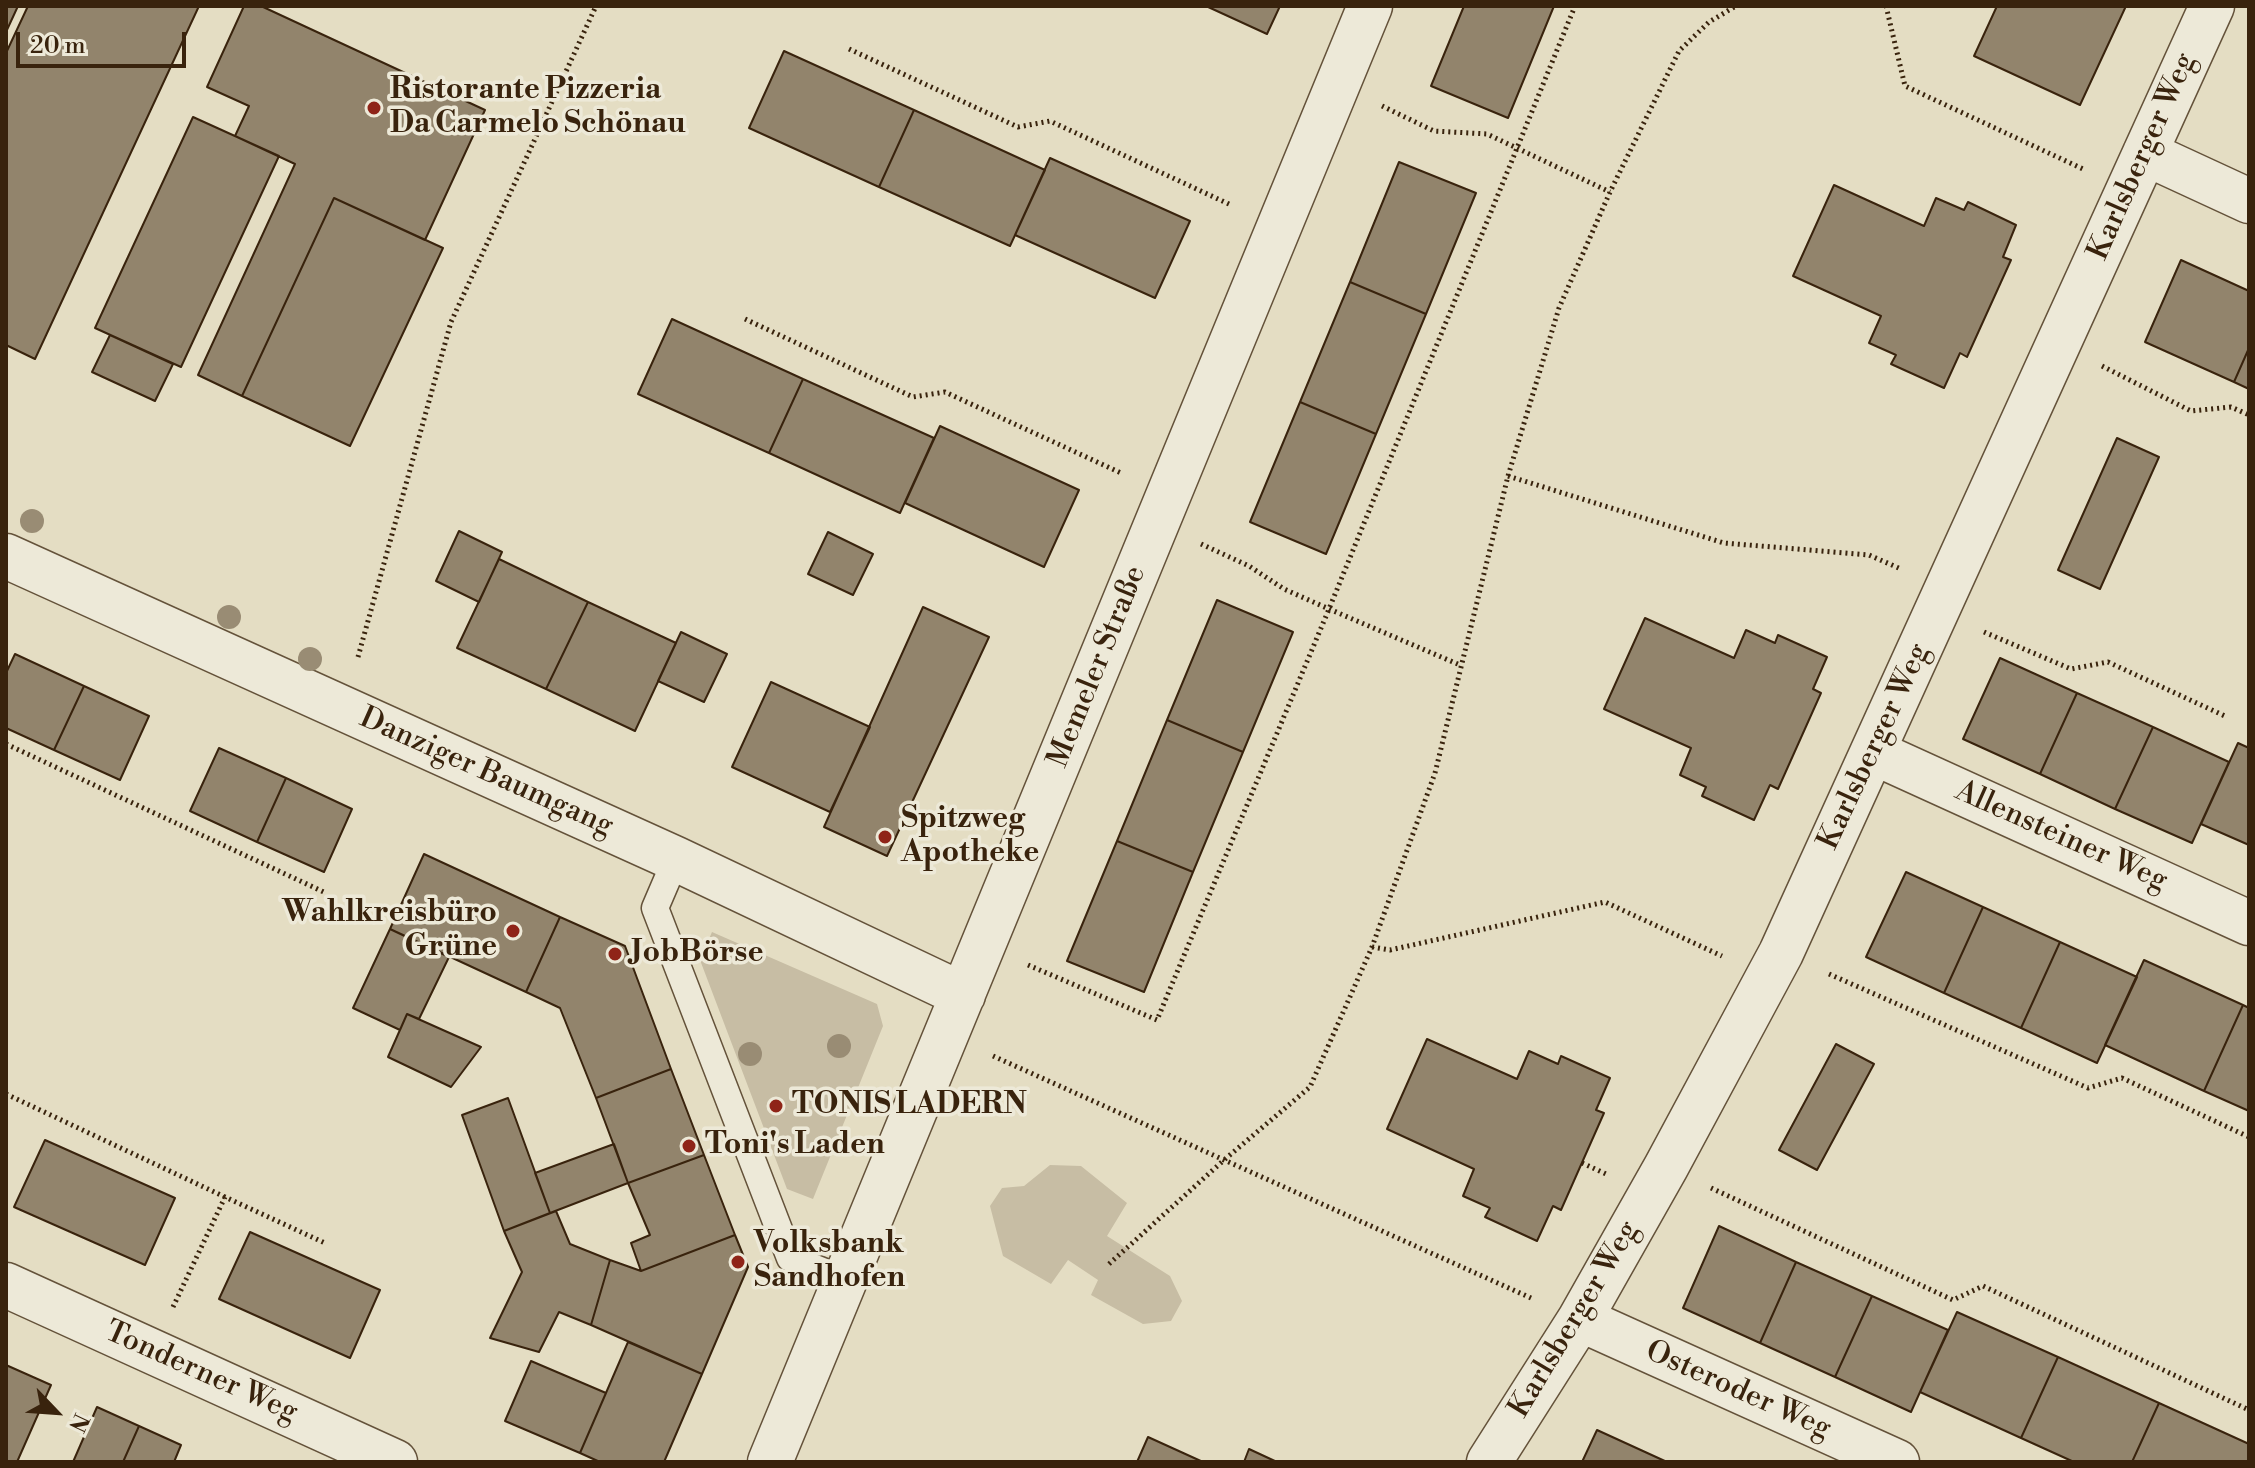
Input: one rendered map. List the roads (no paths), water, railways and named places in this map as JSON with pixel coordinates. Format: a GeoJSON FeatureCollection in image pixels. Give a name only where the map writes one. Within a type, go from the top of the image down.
{"type":"FeatureCollection","features":[{"type":"Feature","properties":{"kind":"street","name":"Memeler Straße"},"geometry":{"type":"LineString","coordinates":[[770,1462],[1370,6]]}},
{"type":"Feature","properties":{"kind":"street","name":"Karlsberger Weg"},"geometry":{"type":"LineString","coordinates":[[1489,1462],[1580,1319],[1774,965],[2212,6]]}},
{"type":"Feature","properties":{"kind":"street"},"geometry":{"type":"LineString","coordinates":[[2137,172],[2249,201]]}},
{"type":"Feature","properties":{"kind":"street","name":"Danziger Baumgang"},"geometry":{"type":"LineString","coordinates":[[6,556],[676,859],[963,995]]}},
{"type":"Feature","properties":{"kind":"street","name":"Allensteiner Weg"},"geometry":{"type":"LineString","coordinates":[[1873,752],[2249,923]]}},
{"type":"Feature","properties":{"kind":"street","name":"Tonderner Weg"},"geometry":{"type":"LineString","coordinates":[[6,1285],[395,1462]]}},
{"type":"Feature","properties":{"kind":"street","name":"Osteroder Weg"},"geometry":{"type":"LineString","coordinates":[[1580,1319],[1897,1462]]}},
{"type":"Feature","properties":{"kind":"lane"},"geometry":{"type":"LineString","coordinates":[[676,859],[655,908],[790,1258],[845,1280]]}},
{"type":"Feature","properties":{"kind":"place","name":"Ristorante Pizzeria Da Carmelo Schönau"},"geometry":{"type":"Point","coordinates":[374,108]}},
{"type":"Feature","properties":{"kind":"place","name":"Spitzweg Apotheke"},"geometry":{"type":"Point","coordinates":[885,837]}},
{"type":"Feature","properties":{"kind":"place","name":"Wahlkreisbüro Grüne"},"geometry":{"type":"Point","coordinates":[513,931]}},
{"type":"Feature","properties":{"kind":"place","name":"JobBörse"},"geometry":{"type":"Point","coordinates":[615,954]}},
{"type":"Feature","properties":{"kind":"place","name":"TONIS LADERN"},"geometry":{"type":"Point","coordinates":[776,1106]}},
{"type":"Feature","properties":{"kind":"place","name":"Toni's Laden"},"geometry":{"type":"Point","coordinates":[689,1146]}},
{"type":"Feature","properties":{"kind":"place","name":"Volksbank Sandhofen"},"geometry":{"type":"Point","coordinates":[738,1262]}}]}
